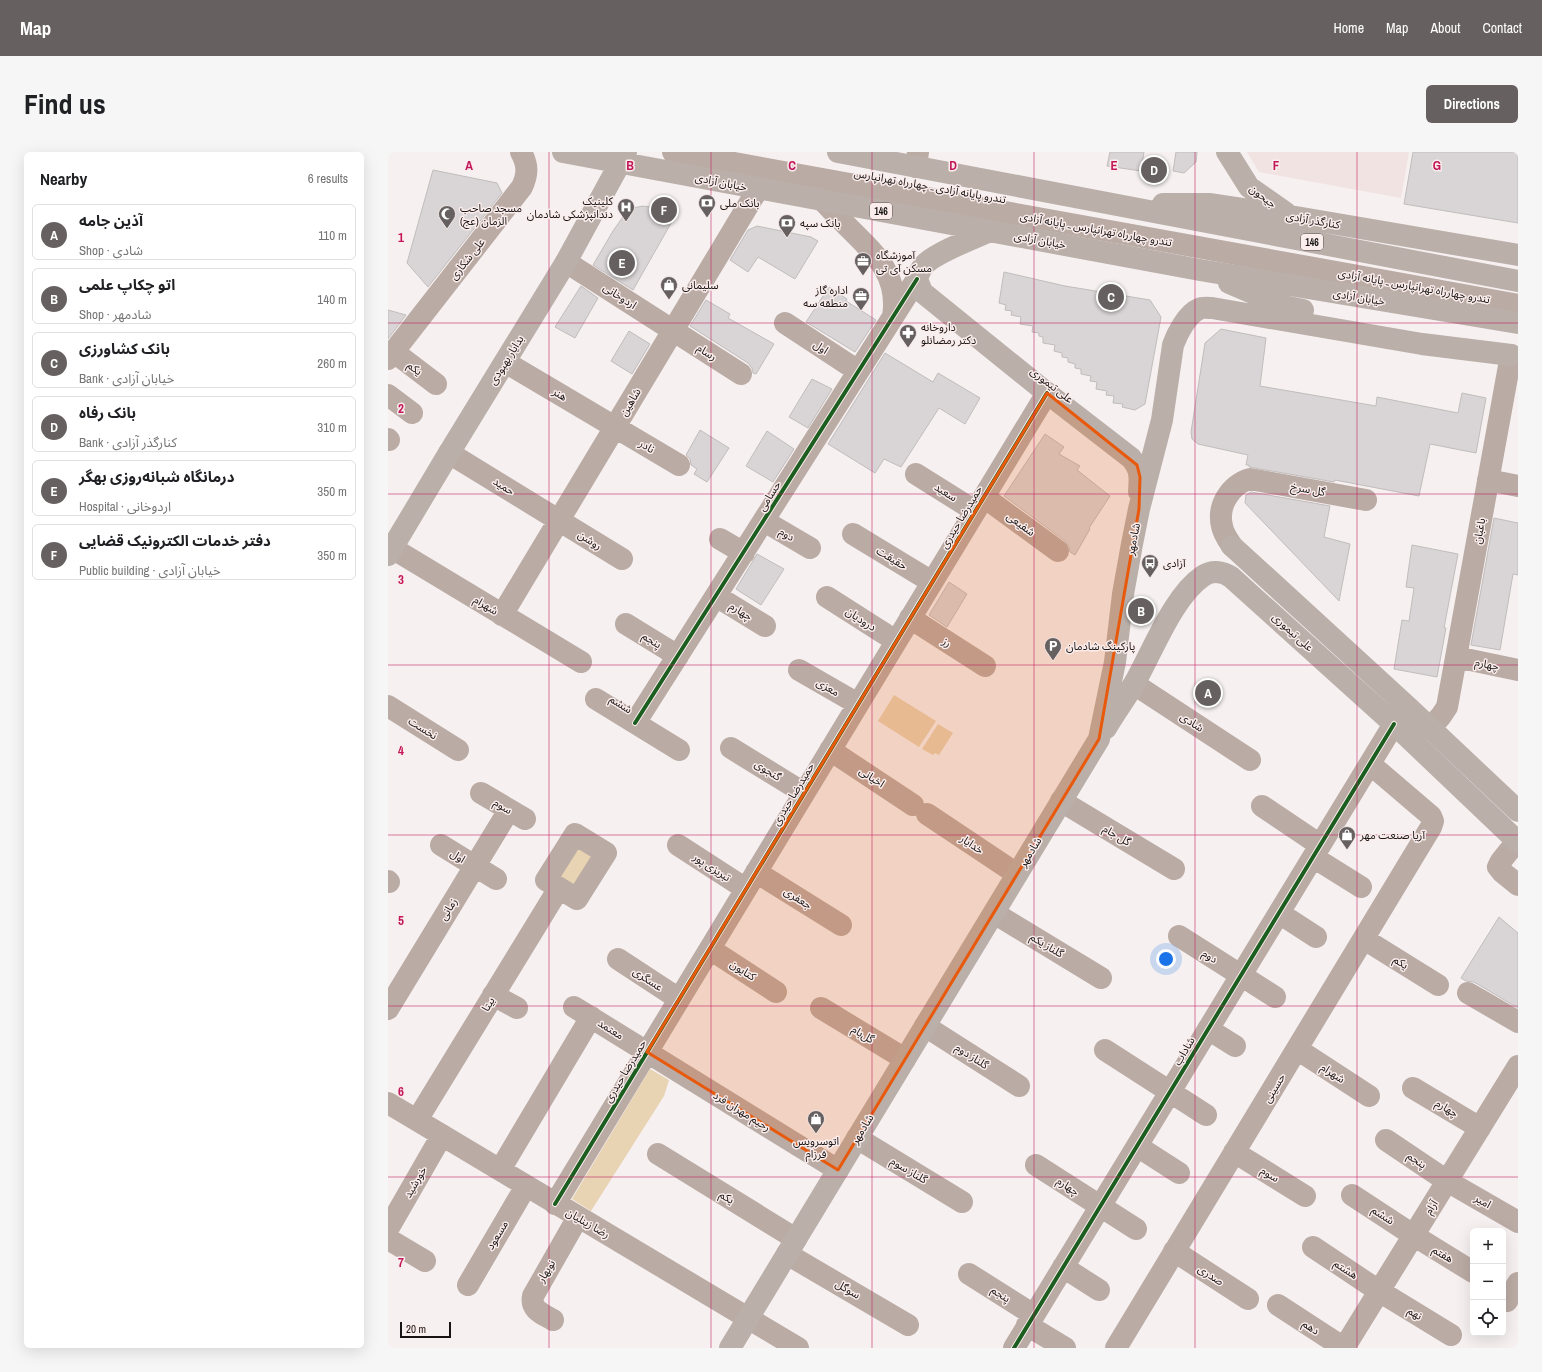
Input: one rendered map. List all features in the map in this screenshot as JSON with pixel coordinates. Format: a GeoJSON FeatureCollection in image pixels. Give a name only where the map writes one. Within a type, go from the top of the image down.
{"type":"FeatureCollection","features":[{"type":"Feature","properties":{"kind":"main road","name":"خیابان آزادی"},"geometry":{"type":"LineString","coordinates":[[563,152],[623,157],[665,158],[758,189],[1200,270],[1518,323]]}},
{"type":"Feature","properties":{"kind":"main road","name":"146"},"geometry":{"type":"LineString","coordinates":[[838,152],[917,160],[1106,204],[1518,281]]}},
{"type":"Feature","properties":{"kind":"main road","name":"جیحون"},"geometry":{"type":"LineString","coordinates":[[1227,152],[1249,187],[1290,216]]}},
{"type":"Feature","properties":{"kind":"main road","name":"بدایار بهبودی"},"geometry":{"type":"LineString","coordinates":[[392,542],[566,262],[623,157]]}},
{"type":"Feature","properties":{"kind":"main road","name":"کنارگذر آزادی"},"geometry":{"type":"LineString","coordinates":[[1106,204],[1210,204],[1290,216],[1518,255]]}},
{"type":"Feature","properties":{"kind":"main road"},"geometry":{"type":"LineString","coordinates":[[917,279],[920,269],[924,263],[990,231]]}},
{"type":"Feature","properties":{"kind":"main road"},"geometry":{"type":"LineString","coordinates":[[1200,270],[1283,306],[1515,356]]}},
{"type":"Feature","properties":{"kind":"main road","name":"علی تیموری"},"geometry":{"type":"LineString","coordinates":[[917,279],[922,292],[1047,393],[1131,458],[1137,465],[1140,477],[1139,509]]}},
{"type":"Feature","properties":{"kind":"main road","name":"شادمهر"},"geometry":{"type":"LineString","coordinates":[[730,1348],[1099,739],[1115,662],[1123,594],[1139,509],[1162,420],[1173,345],[1187,319],[1199,309],[1212,308],[1422,344],[1515,356]]}},
{"type":"Feature","properties":{"kind":"main road","name":"علی تیموری"},"geometry":{"type":"LineString","coordinates":[[1232,546],[1402,716],[1517,841]]}},
{"type":"Feature","properties":{"kind":"main road","name":"علی تیموری"},"geometry":{"type":"LineString","coordinates":[[1099,739],[1134,684],[1167,622],[1186,593],[1203,576],[1210,572],[1225,573],[1402,716],[1430,728],[1518,811]]}},
{"type":"Feature","properties":{"kind":"street","name":"علی شکاری"},"geometry":{"type":"LineString","coordinates":[[391,355],[522,187],[526,179],[527,168],[521,152]]}},
{"type":"Feature","properties":{"kind":"street","name":"تندرو پایانه آزادی ـ چهارراه تهرانپارس"},"geometry":{"type":"LineString","coordinates":[[743,152],[1518,295]]}},
{"type":"Feature","properties":{"kind":"street","name":"تندرو چهارراه تهرانپارس ـ پایانه آزادی"},"geometry":{"type":"LineString","coordinates":[[665,158],[1518,305]]}},
{"type":"Feature","properties":{"kind":"street","name":"شاهین"},"geometry":{"type":"LineString","coordinates":[[502,615],[758,189]]}},
{"type":"Feature","properties":{"kind":"street"},"geometry":{"type":"LineString","coordinates":[[822,200],[872,251],[885,269],[893,291],[893,316]]}},
{"type":"Feature","properties":{"kind":"street","name":"اردوخانی"},"geometry":{"type":"LineString","coordinates":[[566,262],[673,330]]}},
{"type":"Feature","properties":{"kind":"street","name":"حسامی"},"geometry":{"type":"LineString","coordinates":[[635,724],[917,279]]}},
{"type":"Feature","properties":{"kind":"street","name":"اول"},"geometry":{"type":"LineString","coordinates":[[784,323],[858,371]]}},
{"type":"Feature","properties":{"kind":"street","name":"رسام"},"geometry":{"type":"LineString","coordinates":[[673,330],[741,374]]}},
{"type":"Feature","properties":{"kind":"street","name":"یکم"},"geometry":{"type":"LineString","coordinates":[[391,355],[436,384]]}},
{"type":"Feature","properties":{"kind":"street","name":"باغبان"},"geometry":{"type":"LineString","coordinates":[[1430,728],[1441,716],[1446,707],[1488,480],[1515,356]]}},
{"type":"Feature","properties":{"kind":"street","name":"هنر"},"geometry":{"type":"LineString","coordinates":[[505,362],[615,427]]}},
{"type":"Feature","properties":{"kind":"street","name":"حمیدرضا حیدری"},"geometry":{"type":"LineString","coordinates":[[555,1204],[1047,393]]}},
{"type":"Feature","properties":{"kind":"street"},"geometry":{"type":"LineString","coordinates":[[388,395],[412,413]]}},
{"type":"Feature","properties":{"kind":"street","name":"نادر"},"geometry":{"type":"LineString","coordinates":[[615,427],[679,465]]}},
{"type":"Feature","properties":{"kind":"street","name":"حمید"},"geometry":{"type":"LineString","coordinates":[[449,452],[559,520]]}},
{"type":"Feature","properties":{"kind":"street","name":"سعید"},"geometry":{"type":"LineString","coordinates":[[916,474],[980,504]]}},
{"type":"Feature","properties":{"kind":"street","name":"گل سرخ"},"geometry":{"type":"LineString","coordinates":[[1232,546],[1222,526],[1222,508],[1231,491],[1243,481],[1250,479],[1366,500]]}},
{"type":"Feature","properties":{"kind":"street"},"geometry":{"type":"LineString","coordinates":[[1488,480],[1518,486]]}},
{"type":"Feature","properties":{"kind":"street","name":"شفیعی"},"geometry":{"type":"LineString","coordinates":[[980,504],[1058,551]]}},
{"type":"Feature","properties":{"kind":"street","name":"روشن"},"geometry":{"type":"LineString","coordinates":[[559,520],[622,559]]}},
{"type":"Feature","properties":{"kind":"street","name":"دوم"},"geometry":{"type":"LineString","coordinates":[[764,521],[810,548]]}},
{"type":"Feature","properties":{"kind":"street","name":"حقیقت"},"geometry":{"type":"LineString","coordinates":[[853,534],[932,582]]}},
{"type":"Feature","properties":{"kind":"street"},"geometry":{"type":"LineString","coordinates":[[720,539],[744,552]]}},
{"type":"Feature","properties":{"kind":"street","name":"شهرام"},"geometry":{"type":"LineString","coordinates":[[392,542],[502,615],[581,662]]}},
{"type":"Feature","properties":{"kind":"street","name":"چهارم"},"geometry":{"type":"LineString","coordinates":[[716,596],[765,626]]}},
{"type":"Feature","properties":{"kind":"street","name":"درودیان"},"geometry":{"type":"LineString","coordinates":[[827,597],[896,641]]}},
{"type":"Feature","properties":{"kind":"street","name":"رز"},"geometry":{"type":"LineString","coordinates":[[910,618],[985,666]]}},
{"type":"Feature","properties":{"kind":"street","name":"پنجم"},"geometry":{"type":"LineString","coordinates":[[626,624],[678,656]]}},
{"type":"Feature","properties":{"kind":"street","name":"چهارم"},"geometry":{"type":"LineString","coordinates":[[1456,657],[1518,670]]}},
{"type":"Feature","properties":{"kind":"street","name":"معزی"},"geometry":{"type":"LineString","coordinates":[[799,670],[858,704]]}},
{"type":"Feature","properties":{"kind":"street","name":"شادی"},"geometry":{"type":"LineString","coordinates":[[1134,684],[1250,760]]}},
{"type":"Feature","properties":{"kind":"street","name":"ششم"},"geometry":{"type":"LineString","coordinates":[[596,699],[679,750]]}},
{"type":"Feature","properties":{"kind":"street","name":"نخست"},"geometry":{"type":"LineString","coordinates":[[388,706],[458,750]]}},
{"type":"Feature","properties":{"kind":"street","name":"شاداب"},"geometry":{"type":"LineString","coordinates":[[1014,1348],[1370,764],[1402,716]]}},
{"type":"Feature","properties":{"kind":"street","name":"گنجوی"},"geometry":{"type":"LineString","coordinates":[[731,748],[804,793]]}},
{"type":"Feature","properties":{"kind":"street","name":"اخیانی"},"geometry":{"type":"LineString","coordinates":[[830,750],[920,809]]}},
{"type":"Feature","properties":{"kind":"street","name":"حسینی"},"geometry":{"type":"LineString","coordinates":[[1116,1348],[1431,827],[1433,821],[1431,816],[1370,764]]}},
{"type":"Feature","properties":{"kind":"street","name":"سوم"},"geometry":{"type":"LineString","coordinates":[[481,794],[517,815]]}},
{"type":"Feature","properties":{"kind":"street","name":"گل جام"},"geometry":{"type":"LineString","coordinates":[[1061,802],[1174,869]]}},
{"type":"Feature","properties":{"kind":"street"},"geometry":{"type":"LineString","coordinates":[[1262,806],[1361,887]]}},
{"type":"Feature","properties":{"kind":"street","name":"خدایار"},"geometry":{"type":"LineString","coordinates":[[920,809],[1017,874]]}},
{"type":"Feature","properties":{"kind":"street","name":"زمانی"},"geometry":{"type":"LineString","coordinates":[[388,1009],[475,866],[517,815]]}},
{"type":"Feature","properties":{"kind":"street"},"geometry":{"type":"LineString","coordinates":[[1517,841],[1498,867],[1518,885]]}},
{"type":"Feature","properties":{"kind":"street","name":"اول"},"geometry":{"type":"LineString","coordinates":[[441,845],[475,866]]}},
{"type":"Feature","properties":{"kind":"street","name":"تبریزی‌ پور"},"geometry":{"type":"LineString","coordinates":[[678,845],[751,881]]}},
{"type":"Feature","properties":{"kind":"street"},"geometry":{"type":"LineString","coordinates":[[475,866],[496,879]]}},
{"type":"Feature","properties":{"kind":"street","name":"جعفری"},"geometry":{"type":"LineString","coordinates":[[751,881],[841,925]]}},
{"type":"Feature","properties":{"kind":"street","name":"بیتا"},"geometry":{"type":"LineString","coordinates":[[417,1120],[559,888]]}},
{"type":"Feature","properties":{"kind":"street","name":"گلناز یکم"},"geometry":{"type":"LineString","coordinates":[[994,913],[1101,978]]}},
{"type":"Feature","properties":{"kind":"street"},"geometry":{"type":"LineString","coordinates":[[1279,913],[1316,937]]}},
{"type":"Feature","properties":{"kind":"street","name":"دوم"},"geometry":{"type":"LineString","coordinates":[[1179,936],[1275,997]]}},
{"type":"Feature","properties":{"kind":"street","name":"یکم"},"geometry":{"type":"LineString","coordinates":[[1364,939],[1438,985]]}},
{"type":"Feature","properties":{"kind":"street","name":"کتایون"},"geometry":{"type":"LineString","coordinates":[[710,949],[776,992]]}},
{"type":"Feature","properties":{"kind":"street","name":"عسگری"},"geometry":{"type":"LineString","coordinates":[[618,959],[679,999]]}},
{"type":"Feature","properties":{"kind":"street"},"geometry":{"type":"LineString","coordinates":[[1468,993],[1518,1022]]}},
{"type":"Feature","properties":{"kind":"street"},"geometry":{"type":"LineString","coordinates":[[493,995],[517,1008]]}},
{"type":"Feature","properties":{"kind":"street","name":"گل‌بام"},"geometry":{"type":"LineString","coordinates":[[821,1008],[905,1059]]}},
{"type":"Feature","properties":{"kind":"street","name":"معتمد"},"geometry":{"type":"LineString","coordinates":[[500,1170],[583,1012],[647,1052]]}},
{"type":"Feature","properties":{"kind":"street","name":"گلناز دوم"},"geometry":{"type":"LineString","coordinates":[[925,1026],[1019,1086]]}},
{"type":"Feature","properties":{"kind":"street"},"geometry":{"type":"LineString","coordinates":[[1208,1029],[1236,1046]]}},
{"type":"Feature","properties":{"kind":"street","name":"شهرام"},"geometry":{"type":"LineString","coordinates":[[1297,1049],[1369,1096]]}},
{"type":"Feature","properties":{"kind":"street"},"geometry":{"type":"LineString","coordinates":[[1105,1050],[1206,1115]]}},
{"type":"Feature","properties":{"kind":"street","name":"رحیم مهران فرد"},"geometry":{"type":"LineString","coordinates":[[647,1052],[838,1170]]}},
{"type":"Feature","properties":{"kind":"street","name":"آرام"},"geometry":{"type":"LineString","coordinates":[[1344,1348],[1517,1070]]}},
{"type":"Feature","properties":{"kind":"street","name":"چهارم"},"geometry":{"type":"LineString","coordinates":[[1413,1088],[1480,1128]]}},
{"type":"Feature","properties":{"kind":"street","name":"رضا زینلیان"},"geometry":{"type":"LineString","coordinates":[[388,1103],[798,1348]]}},
{"type":"Feature","properties":{"kind":"street","name":"خورشید"},"geometry":{"type":"LineString","coordinates":[[388,1229],[442,1135]]}},
{"type":"Feature","properties":{"kind":"street","name":"گلناز سوم"},"geometry":{"type":"LineString","coordinates":[[857,1138],[962,1202]]}},
{"type":"Feature","properties":{"kind":"street","name":"پنجم"},"geometry":{"type":"LineString","coordinates":[[1386,1140],[1447,1181]]}},
{"type":"Feature","properties":{"kind":"street"},"geometry":{"type":"LineString","coordinates":[[1136,1146],[1179,1173]]}},
{"type":"Feature","properties":{"kind":"street","name":"سوم"},"geometry":{"type":"LineString","coordinates":[[1234,1152],[1305,1196]]}},
{"type":"Feature","properties":{"kind":"street","name":"یکم"},"geometry":{"type":"LineString","coordinates":[[658,1154],[792,1246]]}},
{"type":"Feature","properties":{"kind":"street","name":"چهارم"},"geometry":{"type":"LineString","coordinates":[[1036,1166],[1136,1229]]}},
{"type":"Feature","properties":{"kind":"street","name":"امیر"},"geometry":{"type":"LineString","coordinates":[[1447,1181],[1518,1222]]}},
{"type":"Feature","properties":{"kind":"street","name":"مسعود"},"geometry":{"type":"LineString","coordinates":[[468,1285],[526,1186]]}},
{"type":"Feature","properties":{"kind":"street","name":"ششم"},"geometry":{"type":"LineString","coordinates":[[1352,1195],[1413,1235]]}},
{"type":"Feature","properties":{"kind":"street","name":"نوبهار"},"geometry":{"type":"LineString","coordinates":[[553,1320],[535,1309],[532,1301],[533,1296],[578,1217]]}},
{"type":"Feature","properties":{"kind":"street","name":"هفتم"},"geometry":{"type":"LineString","coordinates":[[1413,1235],[1470,1270]]}},
{"type":"Feature","properties":{"kind":"street"},"geometry":{"type":"LineString","coordinates":[[388,1239],[425,1261]]}},
{"type":"Feature","properties":{"kind":"street","name":"سوگل"},"geometry":{"type":"LineString","coordinates":[[792,1246],[908,1324]]}},
{"type":"Feature","properties":{"kind":"street","name":"هشتم"},"geometry":{"type":"LineString","coordinates":[[1313,1247],[1379,1291]]}},
{"type":"Feature","properties":{"kind":"street","name":"صدری"},"geometry":{"type":"LineString","coordinates":[[1174,1251],[1248,1299]]}},
{"type":"Feature","properties":{"kind":"street"},"geometry":{"type":"LineString","coordinates":[[1063,1267],[1099,1290]]}},
{"type":"Feature","properties":{"kind":"street","name":"پنجم"},"geometry":{"type":"LineString","coordinates":[[969,1274],[1031,1320],[1065,1348]]}},
{"type":"Feature","properties":{"kind":"street"},"geometry":{"type":"LineString","coordinates":[[1507,1301],[1518,1283]]}},
{"type":"Feature","properties":{"kind":"street","name":"نهم"},"geometry":{"type":"LineString","coordinates":[[1379,1291],[1451,1335]]}},
{"type":"Feature","properties":{"kind":"street","name":"دهم"},"geometry":{"type":"LineString","coordinates":[[1278,1305],[1344,1348]]}},
{"type":"Feature","properties":{"kind":"highlighted area"},"geometry":{"type":"Polygon","coordinates":[[[1047,393],[1137,465],[1140,477],[1139,509],[1099,739],[838,1170],[647,1052],[1047,393]]]}},
{"type":"Feature","properties":{"kind":"shaded area"},"geometry":{"type":"Polygon","coordinates":[[[1247,152],[1409,152],[1401,198],[1259,172],[1247,152]]]}},
{"type":"Feature","properties":{"kind":"shaded area"},"geometry":{"type":"Polygon","coordinates":[[[894,695],[936,721],[919,747],[878,721],[894,695]]]}},
{"type":"Feature","properties":{"kind":"shaded area"},"geometry":{"type":"Polygon","coordinates":[[[938,724],[953,733],[939,755],[935,753],[933,755],[922,749],[938,724]]]}},
{"type":"Feature","properties":{"kind":"shaded area"},"geometry":{"type":"Polygon","coordinates":[[[576,842],[597,855],[575,890],[553,875],[576,842]]]}},
{"type":"Feature","properties":{"kind":"shaded area"},"geometry":{"type":"Polygon","coordinates":[[[650,1069],[669,1080],[664,1096],[591,1211],[572,1199],[650,1069]]]}},
{"type":"Feature","properties":{"kind":"building"},"geometry":{"type":"Polygon","coordinates":[[[1110,152],[1144,152],[1141,171],[1107,166],[1110,152]]]}},
{"type":"Feature","properties":{"kind":"building"},"geometry":{"type":"Polygon","coordinates":[[[1176,152],[1197,152],[1196,162],[1184,173],[1173,171],[1176,152]]]}},
{"type":"Feature","properties":{"kind":"building"},"geometry":{"type":"Polygon","coordinates":[[[1413,152],[1518,152],[1518,223],[1404,204],[1413,152]]]}},
{"type":"Feature","properties":{"kind":"building","name":"مسجد صاحب الزمان (عج)"},"geometry":{"type":"Polygon","coordinates":[[[433,170],[497,183],[502,193],[428,287],[407,263],[433,170]]]}},
{"type":"Feature","properties":{"kind":"building"},"geometry":{"type":"Polygon","coordinates":[[[643,206],[678,211],[633,290],[593,265],[627,211],[643,206]]]}},
{"type":"Feature","properties":{"kind":"building"},"geometry":{"type":"Polygon","coordinates":[[[757,226],[811,237],[818,241],[795,279],[758,257],[748,272],[730,260],[748,230],[757,226]]]}},
{"type":"Feature","properties":{"kind":"building"},"geometry":{"type":"Polygon","coordinates":[[[1004,272],[1065,286],[1150,300],[1161,317],[1145,404],[1135,410],[1122,407],[1123,404],[1113,403],[1114,396],[1106,395],[1107,391],[1096,389],[1097,382],[1090,381],[1091,376],[1081,374],[1081,369],[1075,368],[1075,364],[1068,362],[1068,358],[1062,357],[1062,353],[1054,351],[1055,345],[1043,343],[1043,337],[1039,336],[1039,333],[1032,332],[1033,326],[1020,324],[1021,317],[1011,315],[1012,311],[1005,310],[1006,305],[999,303],[1004,272]]]}},
{"type":"Feature","properties":{"kind":"building"},"geometry":{"type":"Polygon","coordinates":[[[581,286],[598,298],[575,338],[555,327],[581,286]]]}},
{"type":"Feature","properties":{"kind":"building"},"geometry":{"type":"Polygon","coordinates":[[[829,287],[847,299],[846,301],[876,320],[855,352],[806,322],[829,287]]]}},
{"type":"Feature","properties":{"kind":"building"},"geometry":{"type":"Polygon","coordinates":[[[706,300],[730,314],[728,318],[774,344],[756,374],[753,373],[752,368],[748,363],[690,326],[706,300]]]}},
{"type":"Feature","properties":{"kind":"building"},"geometry":{"type":"Polygon","coordinates":[[[388,310],[406,315],[388,339],[388,310]]]}},
{"type":"Feature","properties":{"kind":"building"},"geometry":{"type":"Polygon","coordinates":[[[1221,329],[1266,338],[1260,386],[1376,406],[1377,397],[1458,413],[1462,393],[1486,398],[1476,453],[1430,444],[1419,496],[1335,480],[1334,482],[1249,467],[1249,465],[1246,465],[1248,455],[1198,444],[1192,439],[1191,432],[1205,343],[1221,329]]]}},
{"type":"Feature","properties":{"kind":"building"},"geometry":{"type":"Polygon","coordinates":[[[629,331],[650,344],[632,374],[611,361],[629,331]]]}},
{"type":"Feature","properties":{"kind":"building"},"geometry":{"type":"Polygon","coordinates":[[[885,353],[933,382],[938,373],[980,398],[965,424],[939,408],[901,467],[884,459],[875,473],[828,444],[885,353]]]}},
{"type":"Feature","properties":{"kind":"building"},"geometry":{"type":"Polygon","coordinates":[[[812,379],[832,389],[808,428],[789,417],[812,379]]]}},
{"type":"Feature","properties":{"kind":"building"},"geometry":{"type":"Polygon","coordinates":[[[700,430],[729,448],[707,482],[694,474],[697,469],[691,465],[690,459],[686,455],[700,430]]]}},
{"type":"Feature","properties":{"kind":"building"},"geometry":{"type":"Polygon","coordinates":[[[767,431],[794,449],[773,482],[746,466],[767,431]]]}},
{"type":"Feature","properties":{"kind":"building"},"geometry":{"type":"Polygon","coordinates":[[[1045,434],[1064,447],[1059,454],[1080,466],[1077,470],[1110,496],[1089,528],[1090,529],[1075,555],[1070,552],[1069,546],[1065,541],[1004,496],[1045,434]]]}},
{"type":"Feature","properties":{"kind":"building"},"geometry":{"type":"Polygon","coordinates":[[[1251,492],[1330,506],[1324,537],[1350,544],[1339,601],[1245,503],[1246,495],[1251,492]]]}},
{"type":"Feature","properties":{"kind":"building"},"geometry":{"type":"Polygon","coordinates":[[[1494,518],[1518,523],[1518,575],[1513,574],[1500,650],[1471,645],[1494,518]]]}},
{"type":"Feature","properties":{"kind":"building"},"geometry":{"type":"Polygon","coordinates":[[[1412,545],[1458,554],[1444,628],[1446,628],[1437,677],[1394,669],[1402,620],[1409,621],[1414,588],[1406,587],[1412,545]]]}},
{"type":"Feature","properties":{"kind":"building"},"geometry":{"type":"Polygon","coordinates":[[[757,554],[784,569],[761,605],[736,589],[757,554]]]}},
{"type":"Feature","properties":{"kind":"building"},"geometry":{"type":"Polygon","coordinates":[[[949,582],[967,594],[947,627],[929,615],[949,582]]]}},
{"type":"Feature","properties":{"kind":"building"},"geometry":{"type":"Polygon","coordinates":[[[1499,917],[1518,933],[1518,1008],[1474,982],[1466,981],[1461,978],[1499,917]]]}},
{"type":"Feature","properties":{"kind":"cycle path"},"geometry":{"type":"LineString","coordinates":[[635,723],[917,279]]}},
{"type":"Feature","properties":{"kind":"cycle path"},"geometry":{"type":"LineString","coordinates":[[555,1204],[1047,393]]}},
{"type":"Feature","properties":{"kind":"cycle path"},"geometry":{"type":"LineString","coordinates":[[1014,1348],[1394,724]]}},
{"type":"Feature","properties":{"kind":"place","name":"بانک رفاه"},"geometry":{"type":"Point","coordinates":[1154,170]}},
{"type":"Feature","properties":{"kind":"place","name":"دفتر خدمات الکترونیک قضایی"},"geometry":{"type":"Point","coordinates":[664,210]}},
{"type":"Feature","properties":{"kind":"place","name":"بانک ملی"},"geometry":{"type":"Point","coordinates":[707,218]}},
{"type":"Feature","properties":{"kind":"place","name":"کلینیک دندانپزشکی شادمان"},"geometry":{"type":"Point","coordinates":[626,222]}},
{"type":"Feature","properties":{"kind":"place","name":"مسجد صاحب الزمان (عج)"},"geometry":{"type":"Point","coordinates":[447,229]}},
{"type":"Feature","properties":{"kind":"place","name":"بانک سپه"},"geometry":{"type":"Point","coordinates":[787,238]}},
{"type":"Feature","properties":{"kind":"place","name":"درمانگاه شبانه‌روزی بهگر"},"geometry":{"type":"Point","coordinates":[622,263]}},
{"type":"Feature","properties":{"kind":"place","name":"آموزشگاه مسکن آی تی"},"geometry":{"type":"Point","coordinates":[863,276]}},
{"type":"Feature","properties":{"kind":"place","name":"بانک کشاورزی"},"geometry":{"type":"Point","coordinates":[1111,297]}},
{"type":"Feature","properties":{"kind":"place","name":"سلیمانی"},"geometry":{"type":"Point","coordinates":[669,300]}},
{"type":"Feature","properties":{"kind":"place","name":"اداره گاز منطقه سه"},"geometry":{"type":"Point","coordinates":[861,311]}},
{"type":"Feature","properties":{"kind":"place","name":"داروخانه دکتر رمضانلو"},"geometry":{"type":"Point","coordinates":[908,348]}},
{"type":"Feature","properties":{"kind":"place","name":"آزادی"},"geometry":{"type":"Point","coordinates":[1150,578]}},
{"type":"Feature","properties":{"kind":"place","name":"اتو چکاپ علمی"},"geometry":{"type":"Point","coordinates":[1141,611]}},
{"type":"Feature","properties":{"kind":"place","name":"پارکینگ شادمان"},"geometry":{"type":"Point","coordinates":[1053,661]}},
{"type":"Feature","properties":{"kind":"place","name":"آذین جامه"},"geometry":{"type":"Point","coordinates":[1208,693]}},
{"type":"Feature","properties":{"kind":"place","name":"آریا صنعت مهر"},"geometry":{"type":"Point","coordinates":[1347,850]}},
{"type":"Feature","properties":{"kind":"place","name":"اتوسرویس فرزام"},"geometry":{"type":"Point","coordinates":[816,1134]}}]}
